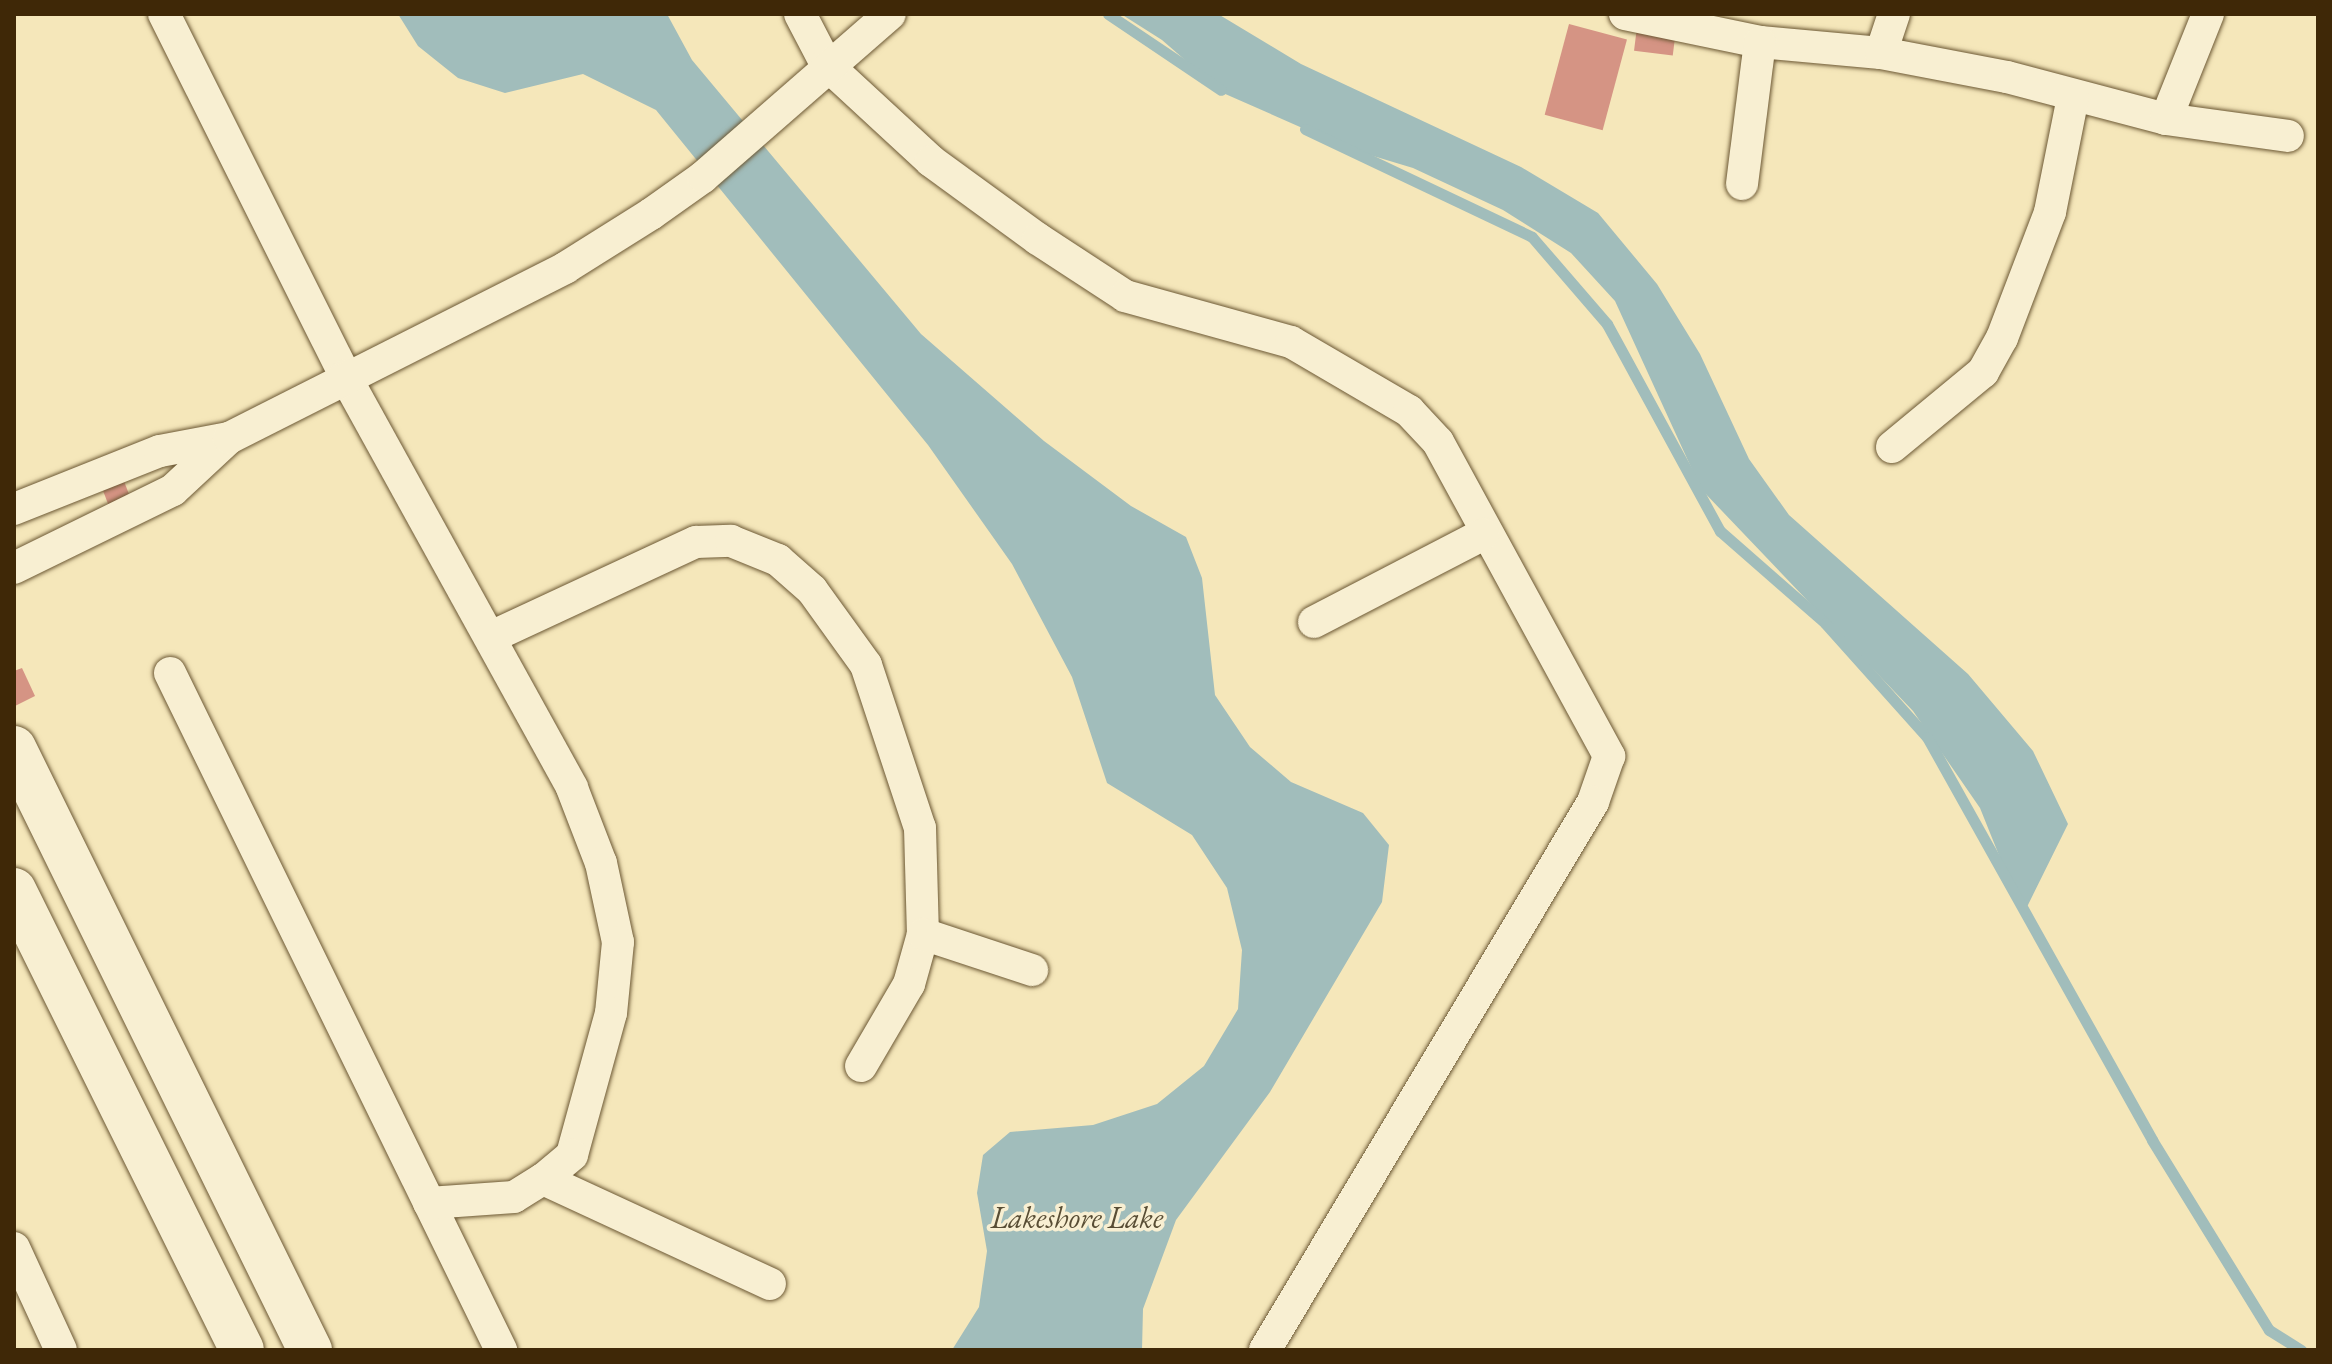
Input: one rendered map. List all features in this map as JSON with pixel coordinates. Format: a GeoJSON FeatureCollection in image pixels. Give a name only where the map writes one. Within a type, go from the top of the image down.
{"type":"FeatureCollection","features":[{"type":"Feature","properties":{"kind":"street"},"geometry":{"type":"LineString","coordinates":[[164,14],[345,376],[572,788],[601,863],[618,942],[611,1013],[572,1155],[543,1179],[514,1197],[429,1203]]}},
{"type":"Feature","properties":{"kind":"street"},"geometry":{"type":"LineString","coordinates":[[800,14],[826,64],[931,161],[1125,296],[1291,342],[1409,411],[1438,442],[1484,534],[1609,756],[1593,802],[1265,1350]]}},
{"type":"Feature","properties":{"kind":"street"},"geometry":{"type":"LineString","coordinates":[[14,568],[173,490],[229,438],[345,376],[565,268],[703,177],[764,126],[826,64],[890,14]]}},
{"type":"Feature","properties":{"kind":"street"},"geometry":{"type":"LineString","coordinates":[[1625,14],[1760,42],[1881,53],[2166,119],[2288,136]]}},
{"type":"Feature","properties":{"kind":"street"},"geometry":{"type":"LineString","coordinates":[[1881,53],[1894,14]]}},
{"type":"Feature","properties":{"kind":"street"},"geometry":{"type":"LineString","coordinates":[[2166,119],[2208,14]]}},
{"type":"Feature","properties":{"kind":"street"},"geometry":{"type":"LineString","coordinates":[[1742,184],[1760,42]]}},
{"type":"Feature","properties":{"kind":"street"},"geometry":{"type":"LineString","coordinates":[[1892,447],[1983,372],[2002,338],[2050,212],[2073,97]]}},
{"type":"Feature","properties":{"kind":"street"},"geometry":{"type":"LineString","coordinates":[[14,509],[160,451],[229,438]]}},
{"type":"Feature","properties":{"kind":"street"},"geometry":{"type":"LineString","coordinates":[[1314,622],[1484,534]]}},
{"type":"Feature","properties":{"kind":"street"},"geometry":{"type":"LineString","coordinates":[[491,637],[696,542],[731,541],[778,560],[812,590],[866,665],[920,828],[923,934],[909,984],[861,1066]]}},
{"type":"Feature","properties":{"kind":"street"},"geometry":{"type":"LineString","coordinates":[[170,673],[501,1350]]}},
{"type":"Feature","properties":{"kind":"street"},"geometry":{"type":"LineString","coordinates":[[14,748],[310,1350]]}},
{"type":"Feature","properties":{"kind":"street"},"geometry":{"type":"LineString","coordinates":[[14,890],[242,1350]]}},
{"type":"Feature","properties":{"kind":"street"},"geometry":{"type":"LineString","coordinates":[[923,934],[1032,970]]}},
{"type":"Feature","properties":{"kind":"street"},"geometry":{"type":"LineString","coordinates":[[543,1179],[770,1284]]}},
{"type":"Feature","properties":{"kind":"street"},"geometry":{"type":"LineString","coordinates":[[14,1248],[61,1350]]}},
{"type":"Feature","properties":{"kind":"water","name":"Lakeshore Lake"},"geometry":{"type":"Polygon","coordinates":[[[398,14],[667,14],[692,60],[921,334],[1044,441],[1131,506],[1186,537],[1202,578],[1215,695],[1250,747],[1291,782],[1363,813],[1389,845],[1382,902],[1270,1092],[1176,1220],[1143,1309],[1142,1350],[952,1350],[979,1307],[987,1251],[977,1193],[983,1155],[1010,1132],[1093,1125],[1157,1104],[1204,1066],[1238,1009],[1242,950],[1227,888],[1192,835],[1107,783],[1072,677],[1012,564],[928,445],[656,110],[583,74],[505,93],[458,78],[418,46],[398,14]]]}},
{"type":"Feature","properties":{"kind":"water"},"geometry":{"type":"Polygon","coordinates":[[[1121,14],[1218,14],[1301,64],[1521,167],[1598,213],[1657,284],[1700,354],[1749,459],[1789,515],[1968,674],[2033,751],[2068,824],[2023,915],[1980,808],[1913,711],[1701,489],[1615,301],[1571,253],[1503,210],[1413,168],[1350,149],[1223,93],[1162,40],[1121,14]]]}},
{"type":"Feature","properties":{"kind":"building"},"geometry":{"type":"Polygon","coordinates":[[[1569,24],[1627,40],[1603,130],[1545,115],[1569,24]]]}},
{"type":"Feature","properties":{"kind":"building"},"geometry":{"type":"Polygon","coordinates":[[[1637,27],[1676,32],[1673,56],[1634,51],[1637,27]]]}},
{"type":"Feature","properties":{"kind":"building"},"geometry":{"type":"Polygon","coordinates":[[[122,476],[130,497],[108,505],[101,484],[122,476]]]}},
{"type":"Feature","properties":{"kind":"building"},"geometry":{"type":"Polygon","coordinates":[[[22,668],[35,696],[15,706],[14,671],[22,668]]]}},
{"type":"Feature","properties":{"kind":"waterway"},"geometry":{"type":"LineString","coordinates":[[1108,14],[1221,90]]}},
{"type":"Feature","properties":{"kind":"waterway"},"geometry":{"type":"LineString","coordinates":[[1305,129],[1532,237],[1607,324],[1720,531],[1825,623],[1927,737],[2152,1140],[2269,1330],[2301,1350]]}}]}
